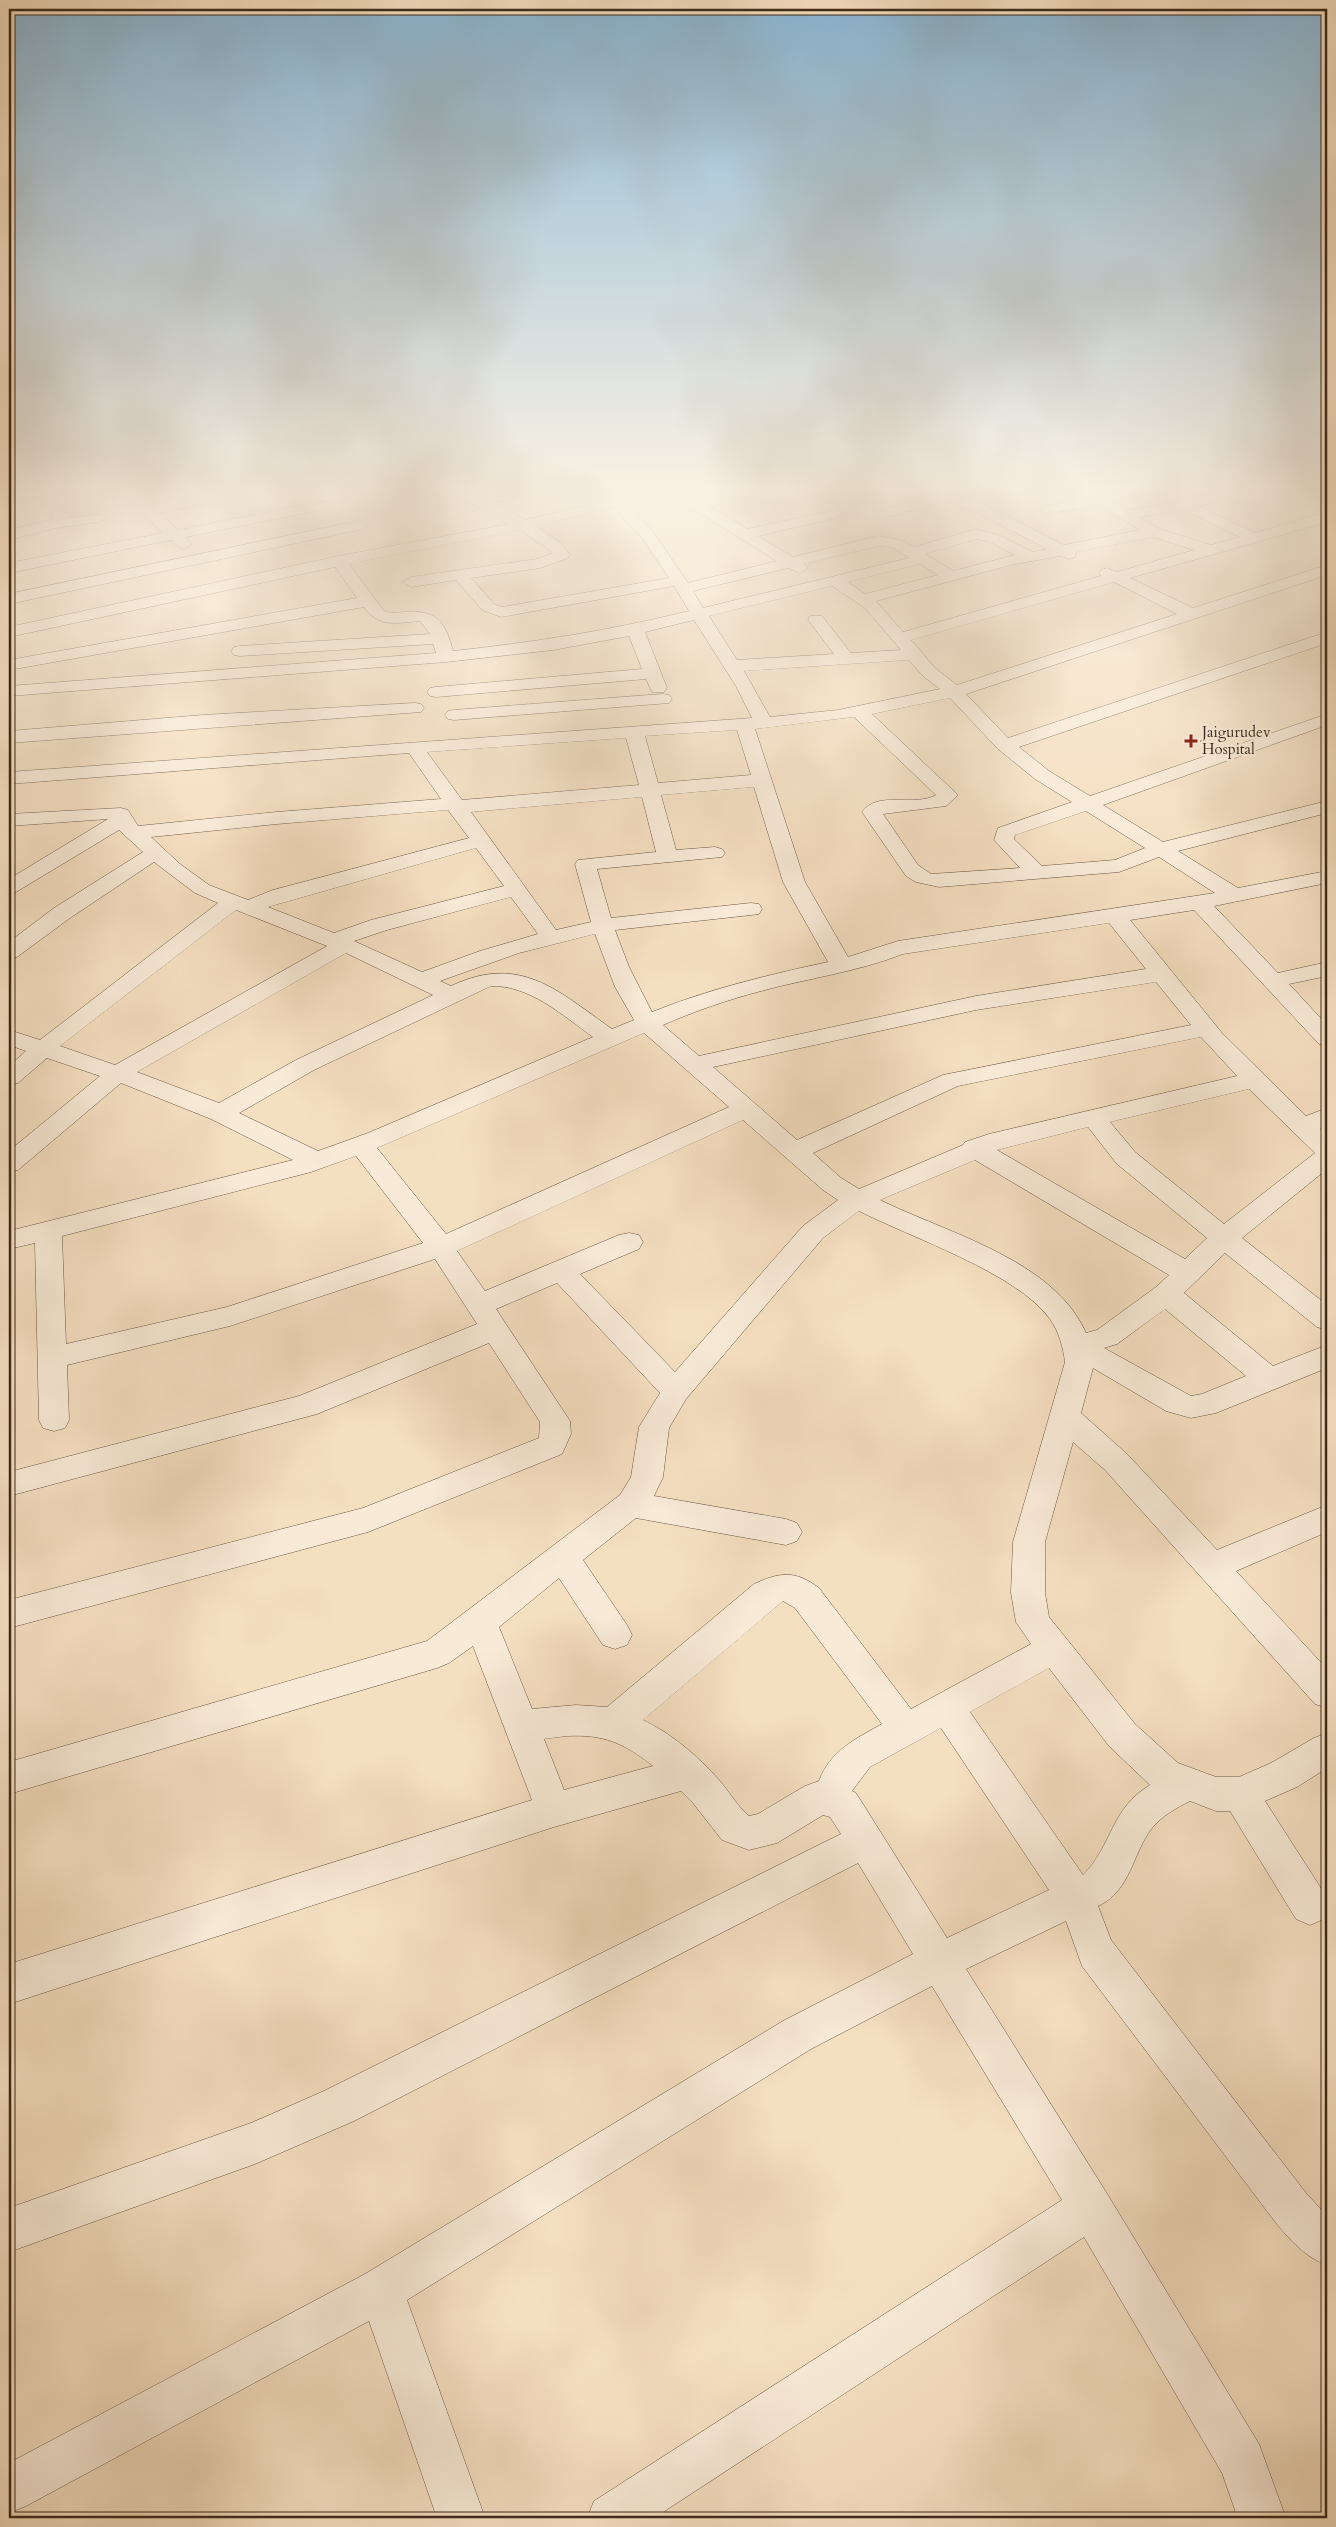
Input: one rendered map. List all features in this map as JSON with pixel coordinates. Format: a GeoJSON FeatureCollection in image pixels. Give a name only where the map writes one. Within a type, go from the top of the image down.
{"type":"FeatureCollection","features":[{"type":"Feature","properties":{"kind":"street"},"geometry":{"type":"LineString","coordinates":[[9,632],[126,608]]}},
{"type":"Feature","properties":{"kind":"street"},"geometry":{"type":"LineString","coordinates":[[284,608],[290,615]]}},
{"type":"Feature","properties":{"kind":"street"},"geometry":{"type":"LineString","coordinates":[[9,665],[329,608]]}},
{"type":"Feature","properties":{"kind":"street"},"geometry":{"type":"LineString","coordinates":[[374,608],[382,617],[423,616],[427,618],[441,638],[446,657]]}},
{"type":"Feature","properties":{"kind":"street"},"geometry":{"type":"LineString","coordinates":[[490,608],[500,612],[527,608]]}},
{"type":"Feature","properties":{"kind":"street"},"geometry":{"type":"LineString","coordinates":[[694,608],[752,695],[754,724],[763,780],[777,833],[794,882],[842,966]]}},
{"type":"Feature","properties":{"kind":"street"},"geometry":{"type":"LineString","coordinates":[[9,691],[446,657],[553,645],[635,629],[723,608]]}},
{"type":"Feature","properties":{"kind":"street"},"geometry":{"type":"LineString","coordinates":[[874,608],[929,672],[954,692],[1005,745],[1042,775],[1234,895]]}},
{"type":"Feature","properties":{"kind":"street"},"geometry":{"type":"LineString","coordinates":[[900,638],[1006,608]]}},
{"type":"Feature","properties":{"kind":"street"},"geometry":{"type":"LineString","coordinates":[[1178,608],[1191,614]]}},
{"type":"Feature","properties":{"kind":"street"},"geometry":{"type":"LineString","coordinates":[[9,778],[414,747],[754,724],[859,712],[954,692],[1210,608]]}},
{"type":"Feature","properties":{"kind":"street"},"geometry":{"type":"LineString","coordinates":[[816,620],[847,659]]}},
{"type":"Feature","properties":{"kind":"street"},"geometry":{"type":"LineString","coordinates":[[635,629],[674,729]]}},
{"type":"Feature","properties":{"kind":"street"},"geometry":{"type":"LineString","coordinates":[[1005,745],[1327,636]]}},
{"type":"Feature","properties":{"kind":"street"},"geometry":{"type":"LineString","coordinates":[[240,651],[441,638]]}},
{"type":"Feature","properties":{"kind":"street"},"geometry":{"type":"LineString","coordinates":[[733,666],[914,654]]}},
{"type":"Feature","properties":{"kind":"street"},"geometry":{"type":"LineString","coordinates":[[436,692],[652,673]]}},
{"type":"Feature","properties":{"kind":"street"},"geometry":{"type":"LineString","coordinates":[[454,715],[662,699]]}},
{"type":"Feature","properties":{"kind":"street"},"geometry":{"type":"LineString","coordinates":[[9,738],[203,721],[415,708]]}},
{"type":"Feature","properties":{"kind":"street"},"geometry":{"type":"LineString","coordinates":[[859,712],[948,795],[939,802],[880,808],[872,812],[873,817],[915,875],[939,881],[1119,866],[1160,849],[1327,807]]}},
{"type":"Feature","properties":{"kind":"street"},"geometry":{"type":"LineString","coordinates":[[1037,873],[1004,840],[1005,832],[1284,736],[1327,719]]}},
{"type":"Feature","properties":{"kind":"street"},"geometry":{"type":"LineString","coordinates":[[634,732],[668,857]]}},
{"type":"Feature","properties":{"kind":"street"},"geometry":{"type":"LineString","coordinates":[[414,747],[552,939]]}},
{"type":"Feature","properties":{"kind":"street"},"geometry":{"type":"LineString","coordinates":[[9,888],[129,826],[455,806],[763,780]]}},
{"type":"Feature","properties":{"kind":"street"},"geometry":{"type":"LineString","coordinates":[[9,820],[109,813],[121,814],[129,826],[173,868],[202,889],[339,943],[451,995]]}},
{"type":"Feature","properties":{"kind":"street"},"geometry":{"type":"LineString","coordinates":[[9,1078],[42,1048],[147,965],[240,905],[480,841]]}},
{"type":"Feature","properties":{"kind":"street"},"geometry":{"type":"LineString","coordinates":[[9,952],[62,913],[156,852]]}},
{"type":"Feature","properties":{"kind":"street"},"geometry":{"type":"LineString","coordinates":[[715,852],[585,864],[623,982],[635,1006],[648,1024],[832,1184],[856,1200],[1026,1280],[1048,1298],[1064,1317],[1077,1346],[1080,1362],[1029,1542],[1028,1593],[1033,1622],[1122,1735],[1165,1775],[1216,1794],[1240,1794],[1324,1756]]}},
{"type":"Feature","properties":{"kind":"street"},"geometry":{"type":"LineString","coordinates":[[9,1240],[316,1161],[362,1145],[697,1002],[756,985],[870,959],[898,948],[1199,902],[1327,877]]}},
{"type":"Feature","properties":{"kind":"street"},"geometry":{"type":"LineString","coordinates":[[9,1164],[118,1074],[339,943],[378,926],[516,890]]}},
{"type":"Feature","properties":{"kind":"street"},"geometry":{"type":"LineString","coordinates":[[1199,902],[1327,1039]]}},
{"type":"Feature","properties":{"kind":"street"},"geometry":{"type":"LineString","coordinates":[[421,981],[448,969],[604,926],[751,909]]}},
{"type":"Feature","properties":{"kind":"street"},"geometry":{"type":"LineString","coordinates":[[1114,915],[1206,1029],[1254,1080],[1327,1150]]}},
{"type":"Feature","properties":{"kind":"street"},"geometry":{"type":"LineString","coordinates":[[1273,981],[1327,969]]}},
{"type":"Feature","properties":{"kind":"street"},"geometry":{"type":"LineString","coordinates":[[694,1064],[976,1003],[1161,974]]}},
{"type":"Feature","properties":{"kind":"street"},"geometry":{"type":"LineString","coordinates":[[220,1113],[305,1065],[451,995],[492,979],[515,981],[532,986],[611,1039]]}},
{"type":"Feature","properties":{"kind":"street"},"geometry":{"type":"LineString","coordinates":[[794,1152],[926,1090],[952,1080],[1206,1029]]}},
{"type":"Feature","properties":{"kind":"street"},"geometry":{"type":"LineString","coordinates":[[9,1037],[165,1090],[220,1113],[316,1161]]}},
{"type":"Feature","properties":{"kind":"street"},"geometry":{"type":"LineString","coordinates":[[9,1778],[437,1653],[480,1622],[631,1504],[641,1491],[647,1477],[654,1428],[676,1391],[813,1232],[856,1200],[974,1148],[998,1140],[1254,1080]]}},
{"type":"Feature","properties":{"kind":"street"},"geometry":{"type":"LineString","coordinates":[[52,1358],[230,1316],[441,1248],[746,1109]]}},
{"type":"Feature","properties":{"kind":"street"},"geometry":{"type":"LineString","coordinates":[[1303,1127],[1327,1116]]}},
{"type":"Feature","properties":{"kind":"street"},"geometry":{"type":"LineString","coordinates":[[1093,1117],[1126,1158],[1327,1320]]}},
{"type":"Feature","properties":{"kind":"street"},"geometry":{"type":"LineString","coordinates":[[9,1614],[368,1520],[551,1446],[556,1434],[555,1421],[441,1248],[362,1145]]}},
{"type":"Feature","properties":{"kind":"street"},"geometry":{"type":"LineString","coordinates":[[974,1148],[1189,1274]]}},
{"type":"Feature","properties":{"kind":"street"},"geometry":{"type":"LineString","coordinates":[[1077,1346],[1107,1337],[1166,1294],[1189,1274],[1224,1238],[1327,1156]]}},
{"type":"Feature","properties":{"kind":"street"},"geometry":{"type":"LineString","coordinates":[[48,1231],[54,1420]]}},
{"type":"Feature","properties":{"kind":"street"},"geometry":{"type":"LineString","coordinates":[[9,1484],[306,1406],[486,1317],[561,1271],[629,1242]]}},
{"type":"Feature","properties":{"kind":"street"},"geometry":{"type":"LineString","coordinates":[[561,1271],[676,1391]]}},
{"type":"Feature","properties":{"kind":"street"},"geometry":{"type":"LineString","coordinates":[[1166,1294],[1270,1380]]}},
{"type":"Feature","properties":{"kind":"street"},"geometry":{"type":"LineString","coordinates":[[1077,1346],[1177,1403],[1191,1407],[1205,1405],[1327,1356]]}},
{"type":"Feature","properties":{"kind":"street"},"geometry":{"type":"LineString","coordinates":[[1065,1417],[1116,1462],[1327,1693]]}},
{"type":"Feature","properties":{"kind":"street"},"geometry":{"type":"LineString","coordinates":[[631,1504],[786,1532]]}},
{"type":"Feature","properties":{"kind":"street"},"geometry":{"type":"LineString","coordinates":[[1212,1567],[1327,1518]]}},
{"type":"Feature","properties":{"kind":"street"},"geometry":{"type":"LineString","coordinates":[[563,1557],[616,1635]]}},
{"type":"Feature","properties":{"kind":"street"},"geometry":{"type":"LineString","coordinates":[[613,1724],[766,1594],[781,1587],[794,1588],[806,1598],[906,1729]]}},
{"type":"Feature","properties":{"kind":"street"},"geometry":{"type":"LineString","coordinates":[[480,1622],[554,1810]]}},
{"type":"Feature","properties":{"kind":"street"},"geometry":{"type":"LineString","coordinates":[[831,1798],[839,1776],[857,1756],[1053,1649]]}},
{"type":"Feature","properties":{"kind":"street"},"geometry":{"type":"LineString","coordinates":[[947,1707],[1075,1899],[1096,1952],[1291,2208],[1309,2229],[1327,2243]]}},
{"type":"Feature","properties":{"kind":"street"},"geometry":{"type":"LineString","coordinates":[[521,1726],[594,1720],[613,1724],[642,1737],[687,1773],[706,1791],[734,1828],[749,1833],[764,1831],[818,1798],[831,1798],[843,1805],[1091,2207],[1242,2461],[1259,2510],[1259,2518]]}},
{"type":"Feature","properties":{"kind":"street"},"geometry":{"type":"LineString","coordinates":[[9,1984],[554,1810],[687,1773]]}},
{"type":"Feature","properties":{"kind":"street"},"geometry":{"type":"LineString","coordinates":[[9,2489],[381,2290],[797,2035],[940,1961],[1096,1888],[1107,1879],[1139,1817],[1154,1803],[1187,1783]]}},
{"type":"Feature","properties":{"kind":"street"},"geometry":{"type":"LineString","coordinates":[[1240,1794],[1310,1906]]}},
{"type":"Feature","properties":{"kind":"street"},"geometry":{"type":"LineString","coordinates":[[9,2230],[255,2143],[339,2106],[865,1841]]}},
{"type":"Feature","properties":{"kind":"street"},"geometry":{"type":"LineString","coordinates":[[611,2518],[1091,2207]]}},
{"type":"Feature","properties":{"kind":"street"},"geometry":{"type":"LineString","coordinates":[[381,2290],[461,2518]]}},
{"type":"Feature","properties":{"kind":"place","name":"Jaigurudev Hospital"},"geometry":{"type":"Point","coordinates":[1191,741]}}]}
